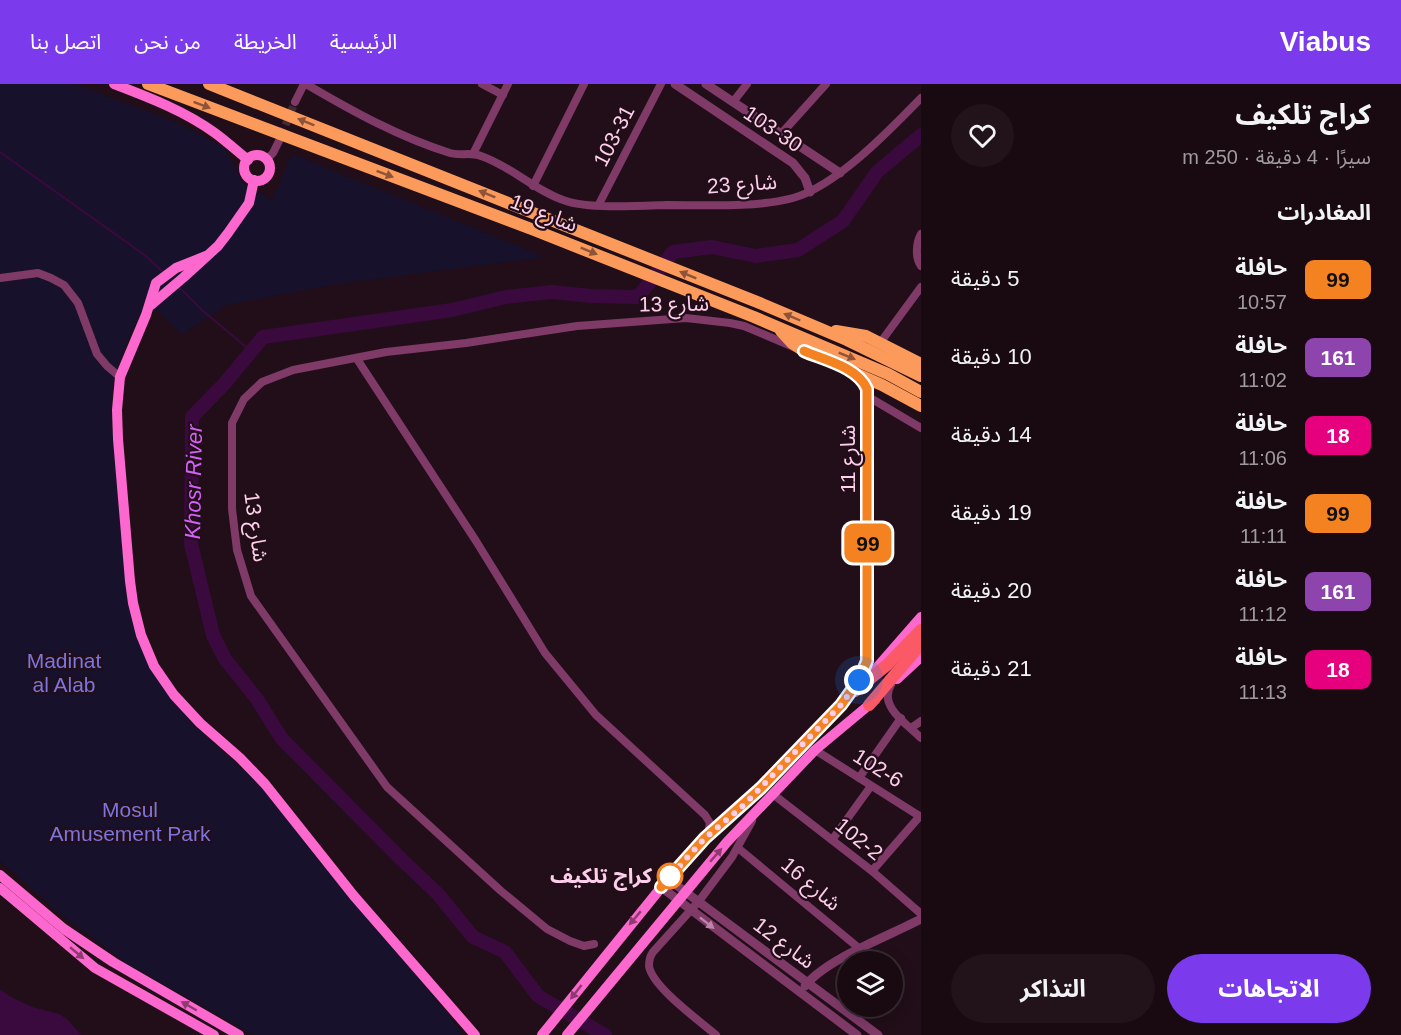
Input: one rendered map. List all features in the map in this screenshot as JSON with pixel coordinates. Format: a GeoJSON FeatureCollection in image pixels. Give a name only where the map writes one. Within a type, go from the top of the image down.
{"type":"FeatureCollection","features":[{"type":"Feature","properties":{"kind":"highway","name":"شارع 19"},"geometry":{"type":"LineString","coordinates":[[148,84],[534,230],[754,317],[888,374],[921,392]]}},
{"type":"Feature","properties":{"kind":"highway","name":"شارع 19"},"geometry":{"type":"LineString","coordinates":[[210,84],[762,304],[847,340],[921,376]]}},
{"type":"Feature","properties":{"kind":"highway"},"geometry":{"type":"LineString","coordinates":[[770,324],[804,351]]}},
{"type":"Feature","properties":{"kind":"highway"},"geometry":{"type":"LineString","coordinates":[[817,328],[859,334],[921,364]]}},
{"type":"Feature","properties":{"kind":"highway"},"geometry":{"type":"LineString","coordinates":[[850,371],[921,406]]}},
{"type":"Feature","properties":{"kind":"main road"},"geometry":{"type":"LineString","coordinates":[[114,84],[158,101],[183,114],[214,132],[248,159]]}},
{"type":"Feature","properties":{"kind":"main road"},"geometry":{"type":"LineString","coordinates":[[260,155],[267,159],[270,167],[268,176],[261,180],[249,178],[245,171],[248,159],[260,155]]}},
{"type":"Feature","properties":{"kind":"main road"},"geometry":{"type":"LineString","coordinates":[[148,310],[165,291],[184,278],[218,246],[249,203],[254,180]]}},
{"type":"Feature","properties":{"kind":"main road"},"geometry":{"type":"LineString","coordinates":[[206,256],[176,268],[159,279],[120,377],[117,410],[118,439],[130,581],[136,619],[154,666],[174,695],[200,723],[240,758],[265,784],[354,896],[467,1030],[475,1035]]}},
{"type":"Feature","properties":{"kind":"main road","name":"شارع 11"},"geometry":{"type":"LineString","coordinates":[[542,1035],[610,949],[705,838],[761,788],[855,691],[921,617]]}},
{"type":"Feature","properties":{"kind":"main road"},"geometry":{"type":"LineString","coordinates":[[855,691],[887,665],[921,630]]}},
{"type":"Feature","properties":{"kind":"main road"},"geometry":{"type":"LineString","coordinates":[[867,707],[921,644]]}},
{"type":"Feature","properties":{"kind":"main road"},"geometry":{"type":"LineString","coordinates":[[567,1035],[727,842],[815,750],[867,707],[921,657]]}},
{"type":"Feature","properties":{"kind":"main road"},"geometry":{"type":"LineString","coordinates":[[0,875],[64,929],[239,1035]]}},
{"type":"Feature","properties":{"kind":"main road"},"geometry":{"type":"LineString","coordinates":[[0,888],[95,968],[214,1035]]}},
{"type":"Feature","properties":{"kind":"street"},"geometry":{"type":"LineString","coordinates":[[295,102],[305,84]]}},
{"type":"Feature","properties":{"kind":"street","name":"شارع 23"},"geometry":{"type":"LineString","coordinates":[[305,84],[384,127],[449,153],[473,154],[569,202],[626,206],[766,203],[794,198],[810,192],[840,173],[921,98]]}},
{"type":"Feature","properties":{"kind":"street"},"geometry":{"type":"LineString","coordinates":[[483,84],[503,95]]}},
{"type":"Feature","properties":{"kind":"street"},"geometry":{"type":"LineString","coordinates":[[473,154],[508,84]]}},
{"type":"Feature","properties":{"kind":"street"},"geometry":{"type":"LineString","coordinates":[[533,186],[584,84]]}},
{"type":"Feature","properties":{"kind":"street","name":"103-31"},"geometry":{"type":"LineString","coordinates":[[599,204],[661,84]]}},
{"type":"Feature","properties":{"kind":"street","name":"103-30"},"geometry":{"type":"LineString","coordinates":[[675,84],[798,167],[806,178],[810,192]]}},
{"type":"Feature","properties":{"kind":"street"},"geometry":{"type":"LineString","coordinates":[[705,84],[840,173]]}},
{"type":"Feature","properties":{"kind":"street"},"geometry":{"type":"LineString","coordinates":[[734,102],[747,84]]}},
{"type":"Feature","properties":{"kind":"street"},"geometry":{"type":"LineString","coordinates":[[781,134],[826,84]]}},
{"type":"Feature","properties":{"kind":"street"},"geometry":{"type":"LineString","coordinates":[[748,133],[759,119]]}},
{"type":"Feature","properties":{"kind":"street"},"geometry":{"type":"LineString","coordinates":[[267,159],[279,141]]}},
{"type":"Feature","properties":{"kind":"street"},"geometry":{"type":"LineString","coordinates":[[921,234],[918,238],[917,260],[921,266]]}},
{"type":"Feature","properties":{"kind":"street"},"geometry":{"type":"LineString","coordinates":[[0,278],[38,273],[64,285],[78,303],[97,354],[120,377]]}},
{"type":"Feature","properties":{"kind":"street"},"geometry":{"type":"LineString","coordinates":[[880,343],[921,287]]}},
{"type":"Feature","properties":{"kind":"street","name":"شارع 13"},"geometry":{"type":"LineString","coordinates":[[594,944],[584,946],[547,929],[501,891],[387,787],[251,596],[237,550],[232,509],[232,423],[244,399],[262,382],[293,370],[386,352],[466,343],[550,329],[686,318],[706,319],[744,326],[804,351]]}},
{"type":"Feature","properties":{"kind":"street"},"geometry":{"type":"LineString","coordinates":[[804,351],[850,371]]}},
{"type":"Feature","properties":{"kind":"street"},"geometry":{"type":"LineString","coordinates":[[357,359],[476,541],[545,653],[596,715],[705,814],[710,823],[710,830],[705,838]]}},
{"type":"Feature","properties":{"kind":"street","name":"شارع 11"},"geometry":{"type":"LineString","coordinates":[[841,705],[859,680],[867,661],[867,396],[864,382],[850,371]]}},
{"type":"Feature","properties":{"kind":"street"},"geometry":{"type":"LineString","coordinates":[[867,396],[921,428]]}},
{"type":"Feature","properties":{"kind":"street"},"geometry":{"type":"LineString","coordinates":[[892,683],[888,689],[887,698],[892,709],[921,738]]}},
{"type":"Feature","properties":{"kind":"street"},"geometry":{"type":"LineString","coordinates":[[867,707],[878,705],[892,709]]}},
{"type":"Feature","properties":{"kind":"street"},"geometry":{"type":"LineString","coordinates":[[859,778],[901,718]]}},
{"type":"Feature","properties":{"kind":"street"},"geometry":{"type":"LineString","coordinates":[[911,728],[921,721]]}},
{"type":"Feature","properties":{"kind":"street","name":"102-6"},"geometry":{"type":"LineString","coordinates":[[815,750],[920,816]]}},
{"type":"Feature","properties":{"kind":"street"},"geometry":{"type":"LineString","coordinates":[[832,840],[871,786]]}},
{"type":"Feature","properties":{"kind":"street","name":"102-2"},"geometry":{"type":"LineString","coordinates":[[774,795],[872,872],[921,914]]}},
{"type":"Feature","properties":{"kind":"street"},"geometry":{"type":"LineString","coordinates":[[716,1035],[664,990],[653,976],[649,966],[653,952],[699,901],[738,848],[761,808]]}},
{"type":"Feature","properties":{"kind":"street"},"geometry":{"type":"LineString","coordinates":[[705,814],[719,819],[732,815]]}},
{"type":"Feature","properties":{"kind":"street"},"geometry":{"type":"LineString","coordinates":[[872,872],[920,816]]}},
{"type":"Feature","properties":{"kind":"street","name":"شارع 16"},"geometry":{"type":"LineString","coordinates":[[738,848],[860,949]]}},
{"type":"Feature","properties":{"kind":"street","name":"شارع 12"},"geometry":{"type":"LineString","coordinates":[[665,883],[682,896],[691,910],[857,1035]]}},
{"type":"Feature","properties":{"kind":"street","name":"شارع 12"},"geometry":{"type":"LineString","coordinates":[[682,896],[699,901],[878,1035]]}},
{"type":"Feature","properties":{"kind":"street"},"geometry":{"type":"LineString","coordinates":[[800,993],[817,974],[860,949],[907,927],[921,914]]}},
{"type":"Feature","properties":{"kind":"green space","name":"Mosul Amusement Park"},"geometry":{"type":"Polygon","coordinates":[[[0,84],[75,84],[178,123],[224,147],[243,183],[272,200],[292,154],[545,257],[337,284],[227,305],[182,334],[146,301],[122,354],[112,390],[111,415],[128,595],[168,693],[192,723],[261,786],[459,1028],[462,1035],[254,1035],[126,963],[59,913],[0,861],[0,84]]]}},
{"type":"Feature","properties":{"kind":"shaded area"},"geometry":{"type":"Polygon","coordinates":[[[0,989],[32,1007],[59,1014],[67,1019],[81,1035],[0,1035],[0,989]]]}},
{"type":"Feature","properties":{"kind":"waterway","name":"Khosr River"},"geometry":{"type":"LineString","coordinates":[[605,1035],[538,996],[505,952],[473,937],[438,894],[282,739],[257,699],[225,659],[213,635],[191,544],[192,417],[225,383],[263,337],[452,310],[506,297],[552,292],[638,297],[673,252],[712,247],[756,256],[798,250],[843,221],[877,172],[921,135]]}},
{"type":"Feature","properties":{"kind":"waterway"},"geometry":{"type":"LineString","coordinates":[[0,152],[146,256],[164,273]]}},
{"type":"Feature","properties":{"kind":"waterway"},"geometry":{"type":"LineString","coordinates":[[179,287],[203,311],[251,351]]}},
{"type":"Feature","properties":{"kind":"tunnel"},"geometry":{"type":"LineString","coordinates":[[281,136],[295,102]]}},
{"type":"Feature","properties":{"kind":"bus line","name":"99"},"geometry":{"type":"LineString","coordinates":[[661,887],[705,838],[745,804],[841,705],[859,680],[867,661],[867,389],[859,376],[804,351]]}},
{"type":"Feature","properties":{"kind":"place","name":"كراج تلكيف"},"geometry":{"type":"Point","coordinates":[670,876]}},
{"type":"Feature","properties":{"kind":"route"},"geometry":{"type":"LineString","coordinates":[[670,876],[668,879],[705,838],[761,788],[841,705],[859,680]]}},
{"type":"Feature","properties":{"kind":"park label","name":"Madinat al Alab"},"geometry":{"type":"Point","coordinates":[64,673]}}]}
